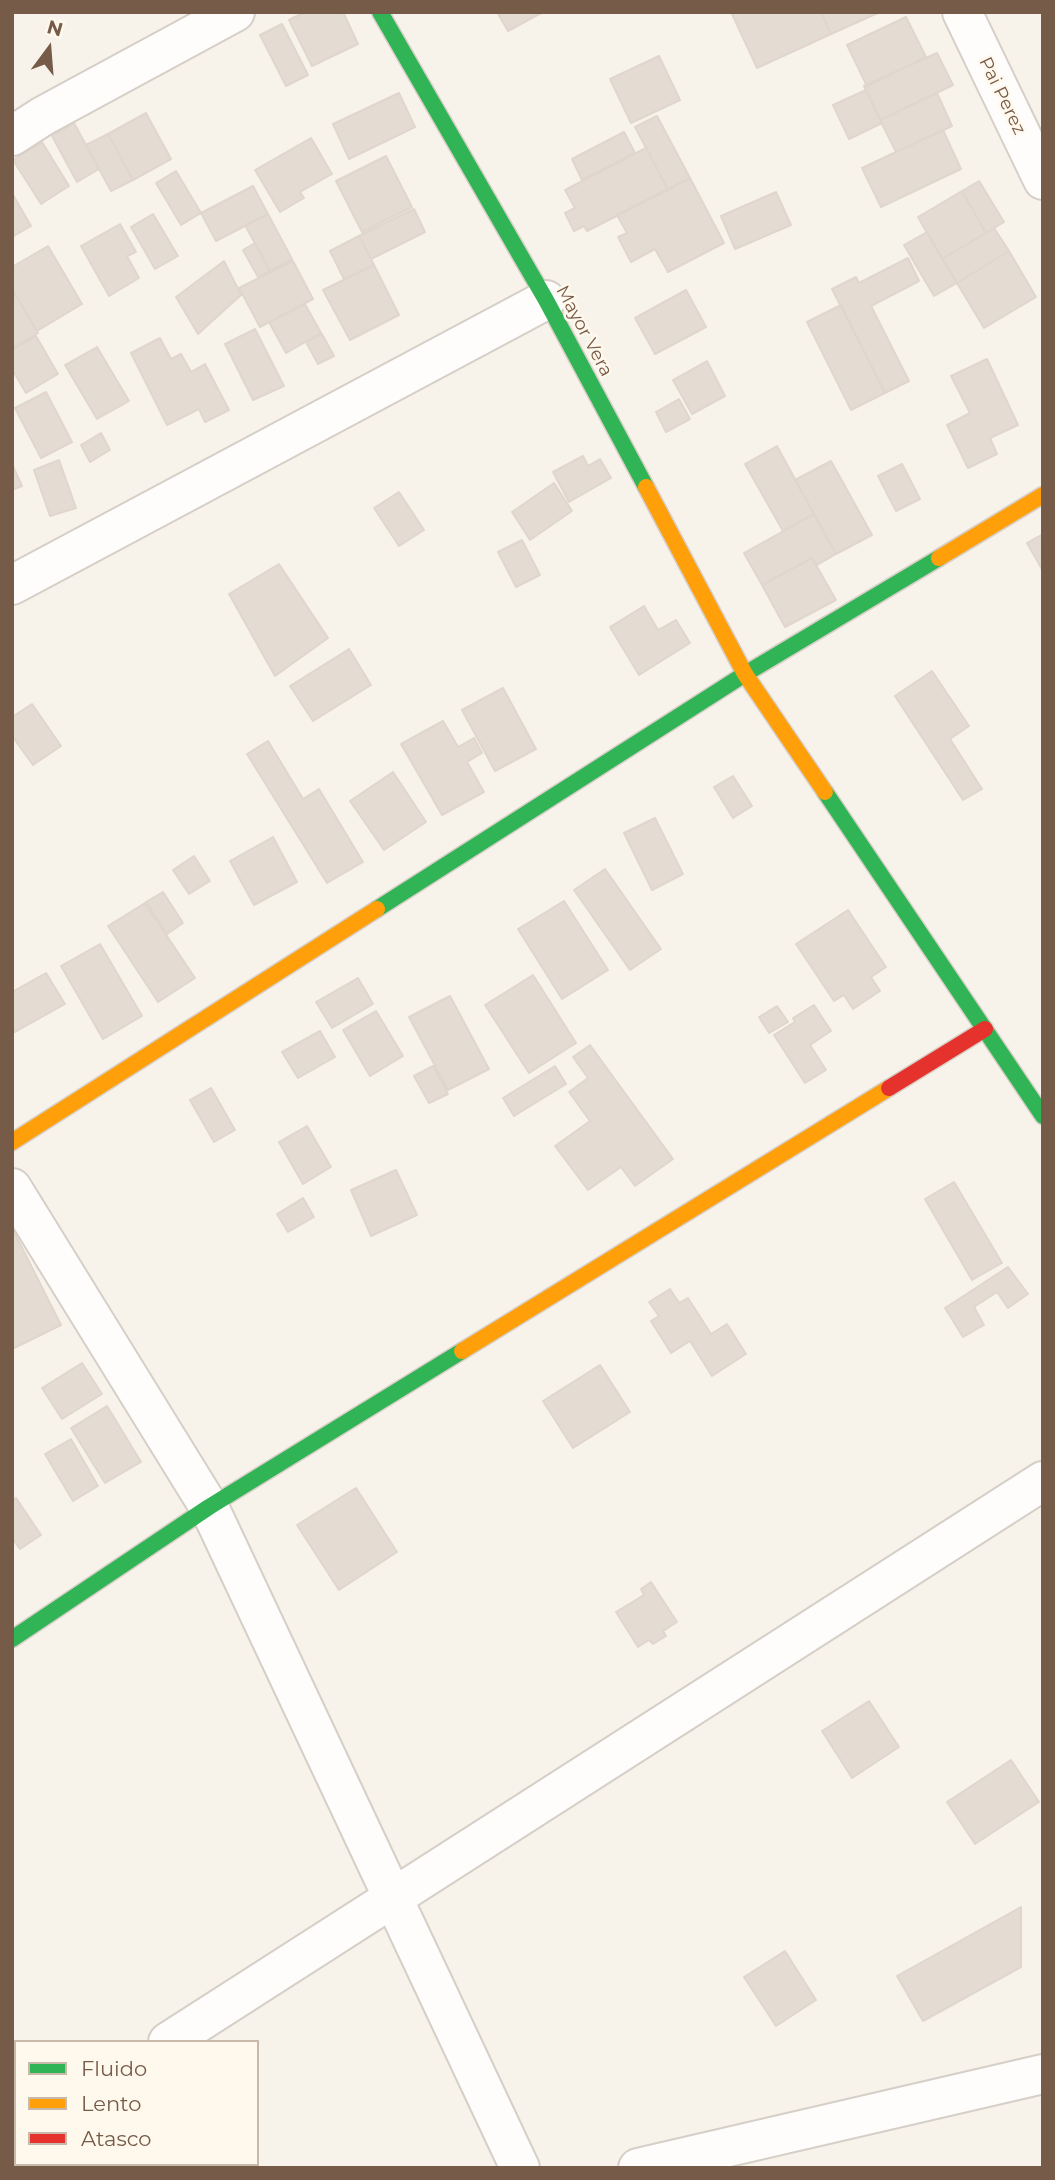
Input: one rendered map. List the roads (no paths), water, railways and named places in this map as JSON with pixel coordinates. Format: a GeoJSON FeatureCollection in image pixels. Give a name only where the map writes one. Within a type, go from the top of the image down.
{"type":"FeatureCollection","features":[{"type":"Feature","properties":{"kind":"street"},"geometry":{"type":"LineString","coordinates":[[12,136],[43,116],[235,12]]}},
{"type":"Feature","properties":{"kind":"street","name":"Mayor Vera"},"geometry":{"type":"LineString","coordinates":[[380,12],[546,300],[745,674],[1043,1116]]}},
{"type":"Feature","properties":{"kind":"street","name":"Pai Perez"},"geometry":{"type":"LineString","coordinates":[[962,12],[1043,180]]}},
{"type":"Feature","properties":{"kind":"street"},"geometry":{"type":"LineString","coordinates":[[12,585],[546,300]]}},
{"type":"Feature","properties":{"kind":"street"},"geometry":{"type":"LineString","coordinates":[[12,1142],[745,674],[1043,495]]}},
{"type":"Feature","properties":{"kind":"street"},"geometry":{"type":"LineString","coordinates":[[12,1639],[209,1507],[985,1029]]}},
{"type":"Feature","properties":{"kind":"street"},"geometry":{"type":"LineString","coordinates":[[12,1188],[209,1507],[520,2168]]}},
{"type":"Feature","properties":{"kind":"street"},"geometry":{"type":"LineString","coordinates":[[171,2040],[1043,1480]]}},
{"type":"Feature","properties":{"kind":"street"},"geometry":{"type":"LineString","coordinates":[[638,2168],[1043,2074]]}}]}
